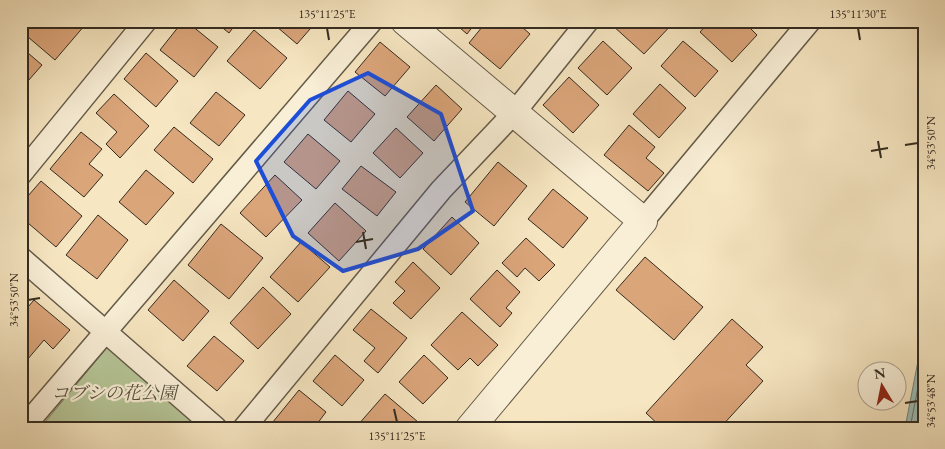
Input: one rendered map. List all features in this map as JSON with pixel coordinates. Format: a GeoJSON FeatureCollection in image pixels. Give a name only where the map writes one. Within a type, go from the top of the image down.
{"type":"FeatureCollection","features":[{"type":"Feature","properties":{"kind":"street"},"geometry":{"type":"LineString","coordinates":[[21,174],[146,21]]}},
{"type":"Feature","properties":{"kind":"street"},"geometry":{"type":"LineString","coordinates":[[23,428],[372,21]]}},
{"type":"Feature","properties":{"kind":"street"},"geometry":{"type":"LineString","coordinates":[[405,21],[643,221]]}},
{"type":"Feature","properties":{"kind":"street"},"geometry":{"type":"LineString","coordinates":[[244,428],[441,190],[514,113],[588,21]]}},
{"type":"Feature","properties":{"kind":"street"},"geometry":{"type":"LineString","coordinates":[[470,428],[810,21]]}},
{"type":"Feature","properties":{"kind":"street"},"geometry":{"type":"LineString","coordinates":[[21,258],[216,428]]}},
{"type":"Feature","properties":{"kind":"highlighted area"},"geometry":{"type":"Polygon","coordinates":[[[368,73],[441,114],[473,211],[418,249],[343,271],[293,236],[256,161],[310,100],[368,73]]]}},
{"type":"Feature","properties":{"kind":"green space","name":"コブシの花公園"},"geometry":{"type":"Polygon","coordinates":[[[110,344],[211,428],[40,428],[110,344]]]}},
{"type":"Feature","properties":{"kind":"water"},"geometry":{"type":"Polygon","coordinates":[[[924,330],[924,428],[905,428],[924,330]]]}},
{"type":"Feature","properties":{"kind":"building"},"geometry":{"type":"Polygon","coordinates":[[[28,21],[81,21],[85,25],[55,60],[21,31],[28,21]]]}},
{"type":"Feature","properties":{"kind":"building"},"geometry":{"type":"Polygon","coordinates":[[[183,21],[186,21],[218,47],[194,77],[160,50],[183,21]]]}},
{"type":"Feature","properties":{"kind":"building"},"geometry":{"type":"Polygon","coordinates":[[[214,21],[238,21],[229,33],[214,21]]]}},
{"type":"Feature","properties":{"kind":"building"},"geometry":{"type":"Polygon","coordinates":[[[270,21],[317,21],[297,44],[270,21]]]}},
{"type":"Feature","properties":{"kind":"building"},"geometry":{"type":"Polygon","coordinates":[[[452,21],[477,21],[467,34],[452,21]]]}},
{"type":"Feature","properties":{"kind":"building"},"geometry":{"type":"Polygon","coordinates":[[[487,21],[515,21],[530,34],[500,69],[469,43],[487,21]]]}},
{"type":"Feature","properties":{"kind":"building"},"geometry":{"type":"Polygon","coordinates":[[[616,21],[675,21],[644,54],[612,25],[616,21]]]}},
{"type":"Feature","properties":{"kind":"building"},"geometry":{"type":"Polygon","coordinates":[[[710,21],[743,21],[757,35],[732,62],[700,32],[710,21]]]}},
{"type":"Feature","properties":{"kind":"building"},"geometry":{"type":"Polygon","coordinates":[[[254,30],[287,58],[260,89],[227,61],[254,30]]]}},
{"type":"Feature","properties":{"kind":"building"},"geometry":{"type":"Polygon","coordinates":[[[603,41],[632,68],[607,95],[578,68],[603,41]]]}},
{"type":"Feature","properties":{"kind":"building"},"geometry":{"type":"Polygon","coordinates":[[[683,41],[718,71],[695,97],[661,66],[683,41]]]}},
{"type":"Feature","properties":{"kind":"building"},"geometry":{"type":"Polygon","coordinates":[[[380,42],[410,67],[385,96],[355,72],[380,42]]]}},
{"type":"Feature","properties":{"kind":"building"},"geometry":{"type":"Polygon","coordinates":[[[21,47],[42,65],[21,89],[21,47]]]}},
{"type":"Feature","properties":{"kind":"building"},"geometry":{"type":"Polygon","coordinates":[[[146,53],[178,81],[156,107],[124,79],[146,53]]]}},
{"type":"Feature","properties":{"kind":"building"},"geometry":{"type":"Polygon","coordinates":[[[569,77],[599,105],[573,133],[543,105],[569,77]]]}},
{"type":"Feature","properties":{"kind":"building"},"geometry":{"type":"Polygon","coordinates":[[[660,84],[686,108],[659,138],[633,114],[660,84]]]}},
{"type":"Feature","properties":{"kind":"building"},"geometry":{"type":"Polygon","coordinates":[[[436,85],[462,109],[434,141],[407,117],[436,85]]]}},
{"type":"Feature","properties":{"kind":"building"},"geometry":{"type":"Polygon","coordinates":[[[348,91],[375,114],[351,142],[324,120],[348,91]]]}},
{"type":"Feature","properties":{"kind":"building"},"geometry":{"type":"Polygon","coordinates":[[[216,92],[245,115],[219,146],[190,123],[216,92]]]}},
{"type":"Feature","properties":{"kind":"building"},"geometry":{"type":"Polygon","coordinates":[[[114,94],[149,126],[120,158],[106,144],[117,132],[96,113],[114,94]]]}},
{"type":"Feature","properties":{"kind":"building"},"geometry":{"type":"Polygon","coordinates":[[[629,125],[655,147],[646,158],[664,173],[648,191],[604,155],[629,125]]]}},
{"type":"Feature","properties":{"kind":"building"},"geometry":{"type":"Polygon","coordinates":[[[174,127],[213,159],[193,183],[154,150],[174,127]]]}},
{"type":"Feature","properties":{"kind":"building"},"geometry":{"type":"Polygon","coordinates":[[[396,128],[423,153],[400,178],[373,153],[396,128]]]}},
{"type":"Feature","properties":{"kind":"building"},"geometry":{"type":"Polygon","coordinates":[[[81,132],[102,149],[89,164],[103,175],[84,197],[50,169],[81,132]]]}},
{"type":"Feature","properties":{"kind":"building"},"geometry":{"type":"Polygon","coordinates":[[[308,134],[340,161],[316,189],[284,162],[308,134]]]}},
{"type":"Feature","properties":{"kind":"building"},"geometry":{"type":"Polygon","coordinates":[[[498,162],[527,186],[494,226],[465,202],[498,162]]]}},
{"type":"Feature","properties":{"kind":"building"},"geometry":{"type":"Polygon","coordinates":[[[361,166],[396,192],[377,216],[342,189],[361,166]]]}},
{"type":"Feature","properties":{"kind":"building"},"geometry":{"type":"Polygon","coordinates":[[[146,170],[174,193],[146,225],[119,202],[146,170]]]}},
{"type":"Feature","properties":{"kind":"building"},"geometry":{"type":"Polygon","coordinates":[[[275,175],[302,200],[266,237],[240,213],[275,175]]]}},
{"type":"Feature","properties":{"kind":"building"},"geometry":{"type":"Polygon","coordinates":[[[41,181],[82,216],[56,247],[21,217],[21,204],[41,181]]]}},
{"type":"Feature","properties":{"kind":"building"},"geometry":{"type":"Polygon","coordinates":[[[553,189],[588,218],[563,248],[528,219],[553,189]]]}},
{"type":"Feature","properties":{"kind":"building"},"geometry":{"type":"Polygon","coordinates":[[[335,203],[366,231],[339,261],[308,233],[335,203]]]}},
{"type":"Feature","properties":{"kind":"building"},"geometry":{"type":"Polygon","coordinates":[[[98,215],[128,240],[97,279],[66,255],[98,215]]]}},
{"type":"Feature","properties":{"kind":"building"},"geometry":{"type":"Polygon","coordinates":[[[452,217],[479,243],[451,275],[423,249],[452,217]]]}},
{"type":"Feature","properties":{"kind":"building"},"geometry":{"type":"Polygon","coordinates":[[[221,224],[263,258],[229,299],[188,265],[221,224]]]}},
{"type":"Feature","properties":{"kind":"building"},"geometry":{"type":"Polygon","coordinates":[[[526,238],[555,265],[539,281],[525,268],[517,277],[502,263],[526,238]]]}},
{"type":"Feature","properties":{"kind":"building"},"geometry":{"type":"Polygon","coordinates":[[[301,242],[330,267],[298,302],[270,277],[301,242]]]}},
{"type":"Feature","properties":{"kind":"building"},"geometry":{"type":"Polygon","coordinates":[[[645,257],[703,307],[674,340],[616,290],[645,257]]]}},
{"type":"Feature","properties":{"kind":"building"},"geometry":{"type":"Polygon","coordinates":[[[413,262],[440,288],[411,319],[393,303],[405,291],[395,282],[413,262]]]}},
{"type":"Feature","properties":{"kind":"building"},"geometry":{"type":"Polygon","coordinates":[[[497,270],[520,292],[506,308],[512,313],[500,327],[470,299],[497,270]]]}},
{"type":"Feature","properties":{"kind":"building"},"geometry":{"type":"Polygon","coordinates":[[[174,280],[209,311],[183,341],[148,310],[174,280]]]}},
{"type":"Feature","properties":{"kind":"building"},"geometry":{"type":"Polygon","coordinates":[[[263,287],[291,314],[258,349],[230,323],[263,287]]]}},
{"type":"Feature","properties":{"kind":"building"},"geometry":{"type":"Polygon","coordinates":[[[34,300],[70,330],[53,349],[44,340],[27,360],[21,355],[21,315],[34,300]]]}},
{"type":"Feature","properties":{"kind":"building"},"geometry":{"type":"Polygon","coordinates":[[[371,309],[407,338],[378,373],[364,361],[375,348],[353,330],[371,309]]]}},
{"type":"Feature","properties":{"kind":"building"},"geometry":{"type":"Polygon","coordinates":[[[462,312],[498,345],[478,366],[470,358],[458,370],[431,345],[462,312]]]}},
{"type":"Feature","properties":{"kind":"building"},"geometry":{"type":"Polygon","coordinates":[[[732,319],[763,347],[746,365],[763,381],[720,428],[662,428],[646,413],[732,319]]]}},
{"type":"Feature","properties":{"kind":"building"},"geometry":{"type":"Polygon","coordinates":[[[214,336],[244,361],[217,391],[187,366],[214,336]]]}},
{"type":"Feature","properties":{"kind":"building"},"geometry":{"type":"Polygon","coordinates":[[[335,355],[364,380],[342,406],[313,381],[335,355]]]}},
{"type":"Feature","properties":{"kind":"building"},"geometry":{"type":"Polygon","coordinates":[[[424,355],[448,378],[423,404],[399,382],[424,355]]]}},
{"type":"Feature","properties":{"kind":"building"},"geometry":{"type":"Polygon","coordinates":[[[299,390],[326,412],[314,428],[268,428],[299,390]]]}},
{"type":"Feature","properties":{"kind":"building"},"geometry":{"type":"Polygon","coordinates":[[[385,394],[418,422],[413,428],[359,428],[357,426],[385,394]]]}}]}
